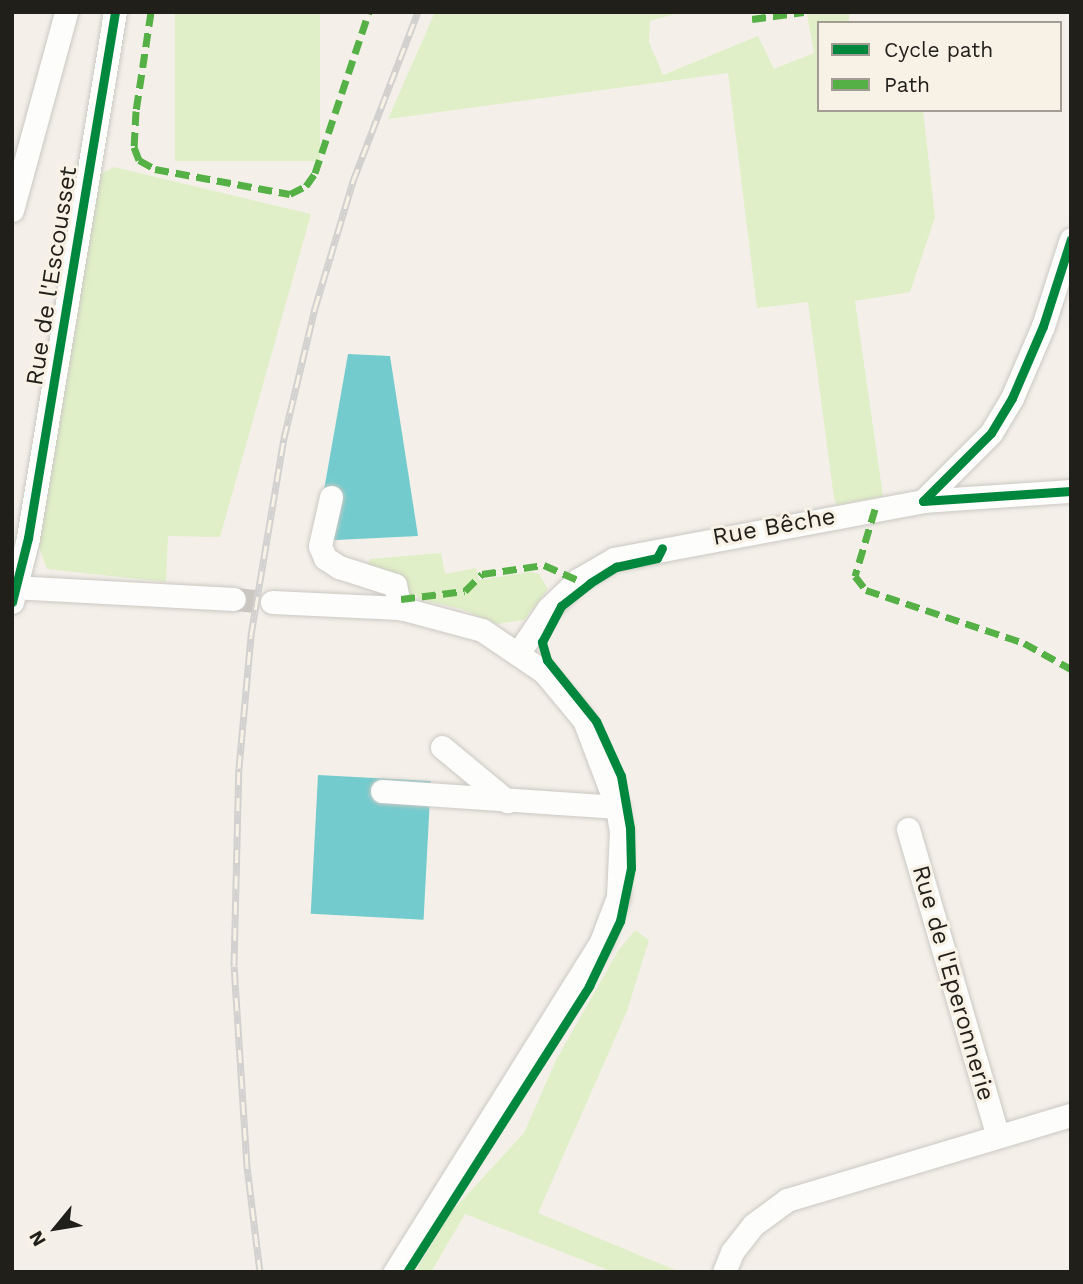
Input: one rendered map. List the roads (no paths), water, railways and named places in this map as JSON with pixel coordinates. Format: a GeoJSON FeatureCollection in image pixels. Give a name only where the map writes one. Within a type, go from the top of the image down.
{"type":"FeatureCollection","features":[{"type":"Feature","properties":{"kind":"street"},"geometry":{"type":"LineString","coordinates":[[12,210],[66,12]]}},
{"type":"Feature","properties":{"kind":"street","name":"Rue de l'Escousset"},"geometry":{"type":"LineString","coordinates":[[15,592],[115,12]]}},
{"type":"Feature","properties":{"kind":"street"},"geometry":{"type":"LineString","coordinates":[[923,501],[991,433],[1012,398],[1043,326],[1071,239]]}},
{"type":"Feature","properties":{"kind":"street","name":"Rue Bêche"},"geometry":{"type":"LineString","coordinates":[[519,652],[548,608],[578,580],[614,559],[923,501],[1071,491]]}},
{"type":"Feature","properties":{"kind":"street"},"geometry":{"type":"LineString","coordinates":[[331,497],[320,546],[325,558],[339,567],[395,585],[400,608]]}},
{"type":"Feature","properties":{"kind":"street"},"geometry":{"type":"LineString","coordinates":[[15,592],[234,600]]}},
{"type":"Feature","properties":{"kind":"street"},"geometry":{"type":"LineString","coordinates":[[272,603],[400,608],[456,620],[519,652],[544,672],[583,720],[617,807],[621,831],[618,897],[601,942],[395,1272]]}},
{"type":"Feature","properties":{"kind":"street"},"geometry":{"type":"LineString","coordinates":[[442,747],[507,801]]}},
{"type":"Feature","properties":{"kind":"street"},"geometry":{"type":"LineString","coordinates":[[382,791],[617,807]]}},
{"type":"Feature","properties":{"kind":"street","name":"Rue de l'Eperonnerie"},"geometry":{"type":"LineString","coordinates":[[908,830],[998,1136]]}},
{"type":"Feature","properties":{"kind":"street"},"geometry":{"type":"LineString","coordinates":[[724,1272],[732,1252],[752,1225],[787,1200],[1071,1115]]}},
{"type":"Feature","properties":{"kind":"water"},"geometry":{"type":"Polygon","coordinates":[[[348,354],[390,356],[418,536],[315,541],[348,354]]]}},
{"type":"Feature","properties":{"kind":"water"},"geometry":{"type":"Polygon","coordinates":[[[318,775],[431,781],[424,920],[311,914],[318,775]]]}},
{"type":"Feature","properties":{"kind":"tunnel"},"geometry":{"type":"LineString","coordinates":[[234,599],[272,602]]}},
{"type":"Feature","properties":{"kind":"railway"},"geometry":{"type":"LineString","coordinates":[[260,1272],[247,1166],[234,966],[239,768],[251,635],[284,438],[315,308],[353,181],[418,12]]}}]}
